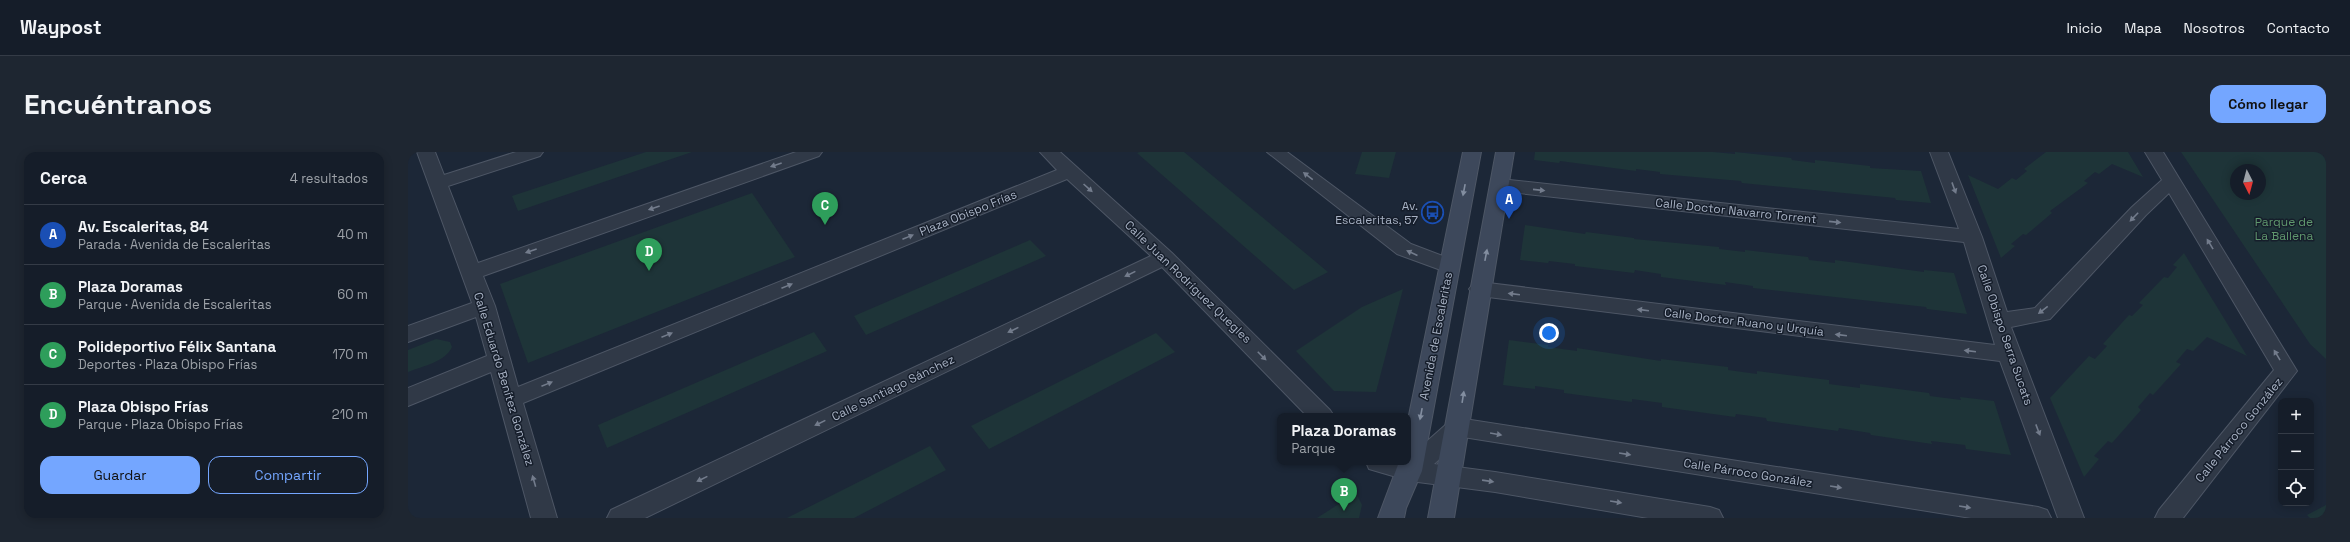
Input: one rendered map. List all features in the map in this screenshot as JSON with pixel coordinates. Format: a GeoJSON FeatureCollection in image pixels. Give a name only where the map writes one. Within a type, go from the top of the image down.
{"type":"FeatureCollection","features":[{"type":"Feature","properties":{"kind":"street","name":"Calle Eduardo Benítez González"},"geometry":{"type":"LineString","coordinates":[[426,152],[470,273],[484,306],[544,518]]}},
{"type":"Feature","properties":{"kind":"street"},"geometry":{"type":"LineString","coordinates":[[437,183],[534,152]]}},
{"type":"Feature","properties":{"kind":"street"},"geometry":{"type":"LineString","coordinates":[[470,273],[813,152]]}},
{"type":"Feature","properties":{"kind":"street","name":"Calle Juan Rodríguez Quegles"},"geometry":{"type":"LineString","coordinates":[[1049,152],[1165,258],[1319,413]]}},
{"type":"Feature","properties":{"kind":"street"},"geometry":{"type":"LineString","coordinates":[[1276,152],[1404,250],[1449,266]]}},
{"type":"Feature","properties":{"kind":"street","name":"Avenida de Escaleritas"},"geometry":{"type":"LineString","coordinates":[[1391,518],[1393,508],[1410,471],[1472,152]]}},
{"type":"Feature","properties":{"kind":"street"},"geometry":{"type":"LineString","coordinates":[[1441,518],[1505,152]]}},
{"type":"Feature","properties":{"kind":"street","name":"Calle Obispo Serra Sucats"},"geometry":{"type":"LineString","coordinates":[[1939,152],[1972,237],[2000,321],[2009,354],[2071,518]]}},
{"type":"Feature","properties":{"kind":"street","name":"Calle Párroco González"},"geometry":{"type":"LineString","coordinates":[[2154,152],[2286,370],[2168,518]]}},
{"type":"Feature","properties":{"kind":"street","name":"Plaza Obispo Frías"},"geometry":{"type":"LineString","coordinates":[[511,399],[1070,171]]}},
{"type":"Feature","properties":{"kind":"street"},"geometry":{"type":"LineString","coordinates":[[2000,321],[2042,314],[2172,181]]}},
{"type":"Feature","properties":{"kind":"street","name":"Calle Doctor Navarro Torrent"},"geometry":{"type":"LineString","coordinates":[[1500,185],[1972,237]]}},
{"type":"Feature","properties":{"kind":"street"},"geometry":{"type":"LineString","coordinates":[[2154,198],[2193,215]]}},
{"type":"Feature","properties":{"kind":"street","name":"Calle Santiago Sánchez"},"geometry":{"type":"LineString","coordinates":[[620,518],[1165,258]]}},
{"type":"Feature","properties":{"kind":"street","name":"Calle Doctor Ruano y Urquía"},"geometry":{"type":"LineString","coordinates":[[1480,289],[2009,354]]}},
{"type":"Feature","properties":{"kind":"street"},"geometry":{"type":"LineString","coordinates":[[408,334],[484,306]]}},
{"type":"Feature","properties":{"kind":"street"},"geometry":{"type":"LineString","coordinates":[[408,397],[500,360]]}},
{"type":"Feature","properties":{"kind":"street"},"geometry":{"type":"LineString","coordinates":[[1410,471],[1458,427]]}},
{"type":"Feature","properties":{"kind":"street","name":"Calle Párroco González"},"geometry":{"type":"LineString","coordinates":[[1458,427],[2038,518]]}},
{"type":"Feature","properties":{"kind":"street"},"geometry":{"type":"LineString","coordinates":[[1389,465],[1410,471],[1449,476],[1696,517]]}},
{"type":"Feature","properties":{"kind":"green space"},"geometry":{"type":"Polygon","coordinates":[[[646,152],[692,152],[518,211],[512,196],[646,152]]]}},
{"type":"Feature","properties":{"kind":"green space"},"geometry":{"type":"Polygon","coordinates":[[[1184,152],[1328,272],[1294,290],[1137,153],[1184,152]]]}},
{"type":"Feature","properties":{"kind":"green space"},"geometry":{"type":"Polygon","coordinates":[[[1362,152],[1396,152],[1389,178],[1355,174],[1362,152]]]}},
{"type":"Feature","properties":{"kind":"green space"},"geometry":{"type":"Polygon","coordinates":[[[1535,152],[1713,152],[1735,154],[1735,152],[1791,158],[1792,160],[1815,163],[1815,160],[1870,166],[1870,168],[1921,171],[1931,203],[1742,183],[1741,181],[1660,174],[1660,172],[1636,169],[1636,171],[1560,161],[1559,163],[1534,160],[1535,152]]]}},
{"type":"Feature","properties":{"kind":"green space"},"geometry":{"type":"Polygon","coordinates":[[[2046,152],[2128,152],[2143,177],[2112,164],[2099,174],[2095,172],[2084,181],[2088,183],[2050,211],[2052,213],[2026,235],[2023,234],[2011,244],[2015,246],[2001,258],[1968,175],[1998,189],[2012,178],[2016,180],[2027,171],[2024,169],[2046,152]]]}},
{"type":"Feature","properties":{"kind":"green space","name":"Parque de La Ballena"},"geometry":{"type":"Polygon","coordinates":[[[2181,152],[2326,152],[2326,359],[2310,344],[2181,152]]]}},
{"type":"Feature","properties":{"kind":"green space"},"geometry":{"type":"Polygon","coordinates":[[[752,193],[795,257],[528,363],[500,284],[752,193]]]}},
{"type":"Feature","properties":{"kind":"green space"},"geometry":{"type":"Polygon","coordinates":[[[1525,225],[1585,234],[1586,232],[1634,239],[1719,247],[1719,249],[1745,252],[1745,250],[1808,257],[1809,260],[1835,263],[1835,260],[1924,272],[1924,270],[1954,273],[1967,314],[1927,309],[1926,307],[1753,288],[1753,286],[1725,282],[1726,285],[1661,277],[1661,274],[1635,270],[1634,273],[1575,266],[1575,264],[1549,261],[1548,263],[1520,260],[1525,225]]]}},
{"type":"Feature","properties":{"kind":"green space"},"geometry":{"type":"Polygon","coordinates":[[[1030,240],[1046,256],[866,335],[854,316],[1030,240]]]}},
{"type":"Feature","properties":{"kind":"green space"},"geometry":{"type":"Polygon","coordinates":[[[2184,253],[2247,356],[2207,337],[2193,351],[2187,349],[2176,362],[2181,364],[2153,395],[2150,393],[2138,407],[2141,410],[2112,443],[2108,441],[2094,456],[2099,459],[2084,477],[2050,398],[2089,356],[2095,359],[2107,346],[2103,344],[2129,315],[2132,316],[2143,305],[2139,303],[2164,277],[2168,278],[2177,267],[2173,265],[2184,253]]]}},
{"type":"Feature","properties":{"kind":"green space"},"geometry":{"type":"Polygon","coordinates":[[[1403,289],[1376,392],[1334,391],[1296,351],[1362,307],[1403,289]]]}},
{"type":"Feature","properties":{"kind":"green space"},"geometry":{"type":"Polygon","coordinates":[[[814,332],[827,351],[607,448],[598,425],[814,332]]]}},
{"type":"Feature","properties":{"kind":"green space"},"geometry":{"type":"Polygon","coordinates":[[[1156,333],[1175,352],[989,449],[971,426],[1156,333]]]}},
{"type":"Feature","properties":{"kind":"green space"},"geometry":{"type":"Polygon","coordinates":[[[436,339],[450,342],[452,347],[449,352],[433,363],[408,372],[408,350],[436,339]]]}},
{"type":"Feature","properties":{"kind":"green space"},"geometry":{"type":"Polygon","coordinates":[[[1509,340],[1548,345],[1548,347],[1577,351],[1577,348],[1661,361],[1661,359],[1728,367],[1728,370],[1757,374],[1757,371],[1829,380],[1829,384],[1860,388],[1860,384],[1929,393],[1930,396],[1961,400],[1960,397],[1994,401],[2011,455],[1966,449],[1965,445],[1931,441],[1932,444],[1871,435],[1870,433],[1839,428],[1838,431],[1767,421],[1766,418],[1736,414],[1735,417],[1662,407],[1662,403],[1632,399],[1632,402],[1564,393],[1564,390],[1535,386],[1535,389],[1503,385],[1509,340]]]}},
{"type":"Feature","properties":{"kind":"green space"},"geometry":{"type":"Polygon","coordinates":[[[930,446],[946,470],[854,518],[787,518],[930,446]]]}},
{"type":"Feature","properties":{"kind":"green space"},"geometry":{"type":"Polygon","coordinates":[[[1356,493],[1362,505],[1359,518],[1317,518],[1356,493]]]}},
{"type":"Feature","properties":{"kind":"green space"},"geometry":{"type":"Polygon","coordinates":[[[2326,505],[2326,518],[2310,518],[2307,515],[2326,505]]]}},
{"type":"Feature","properties":{"kind":"place","name":"Av. Escaleritas, 57"},"geometry":{"type":"Point","coordinates":[1433,213]}},
{"type":"Feature","properties":{"kind":"place","name":"Av. Escaleritas, 84"},"geometry":{"type":"Point","coordinates":[1509,219]}},
{"type":"Feature","properties":{"kind":"place","name":"Polideportivo Félix Santana"},"geometry":{"type":"Point","coordinates":[825,225]}},
{"type":"Feature","properties":{"kind":"place","name":"Plaza Obispo Frías"},"geometry":{"type":"Point","coordinates":[649,271]}},
{"type":"Feature","properties":{"kind":"place","name":"Plaza Doramas"},"geometry":{"type":"Point","coordinates":[1344,511]}}]}
